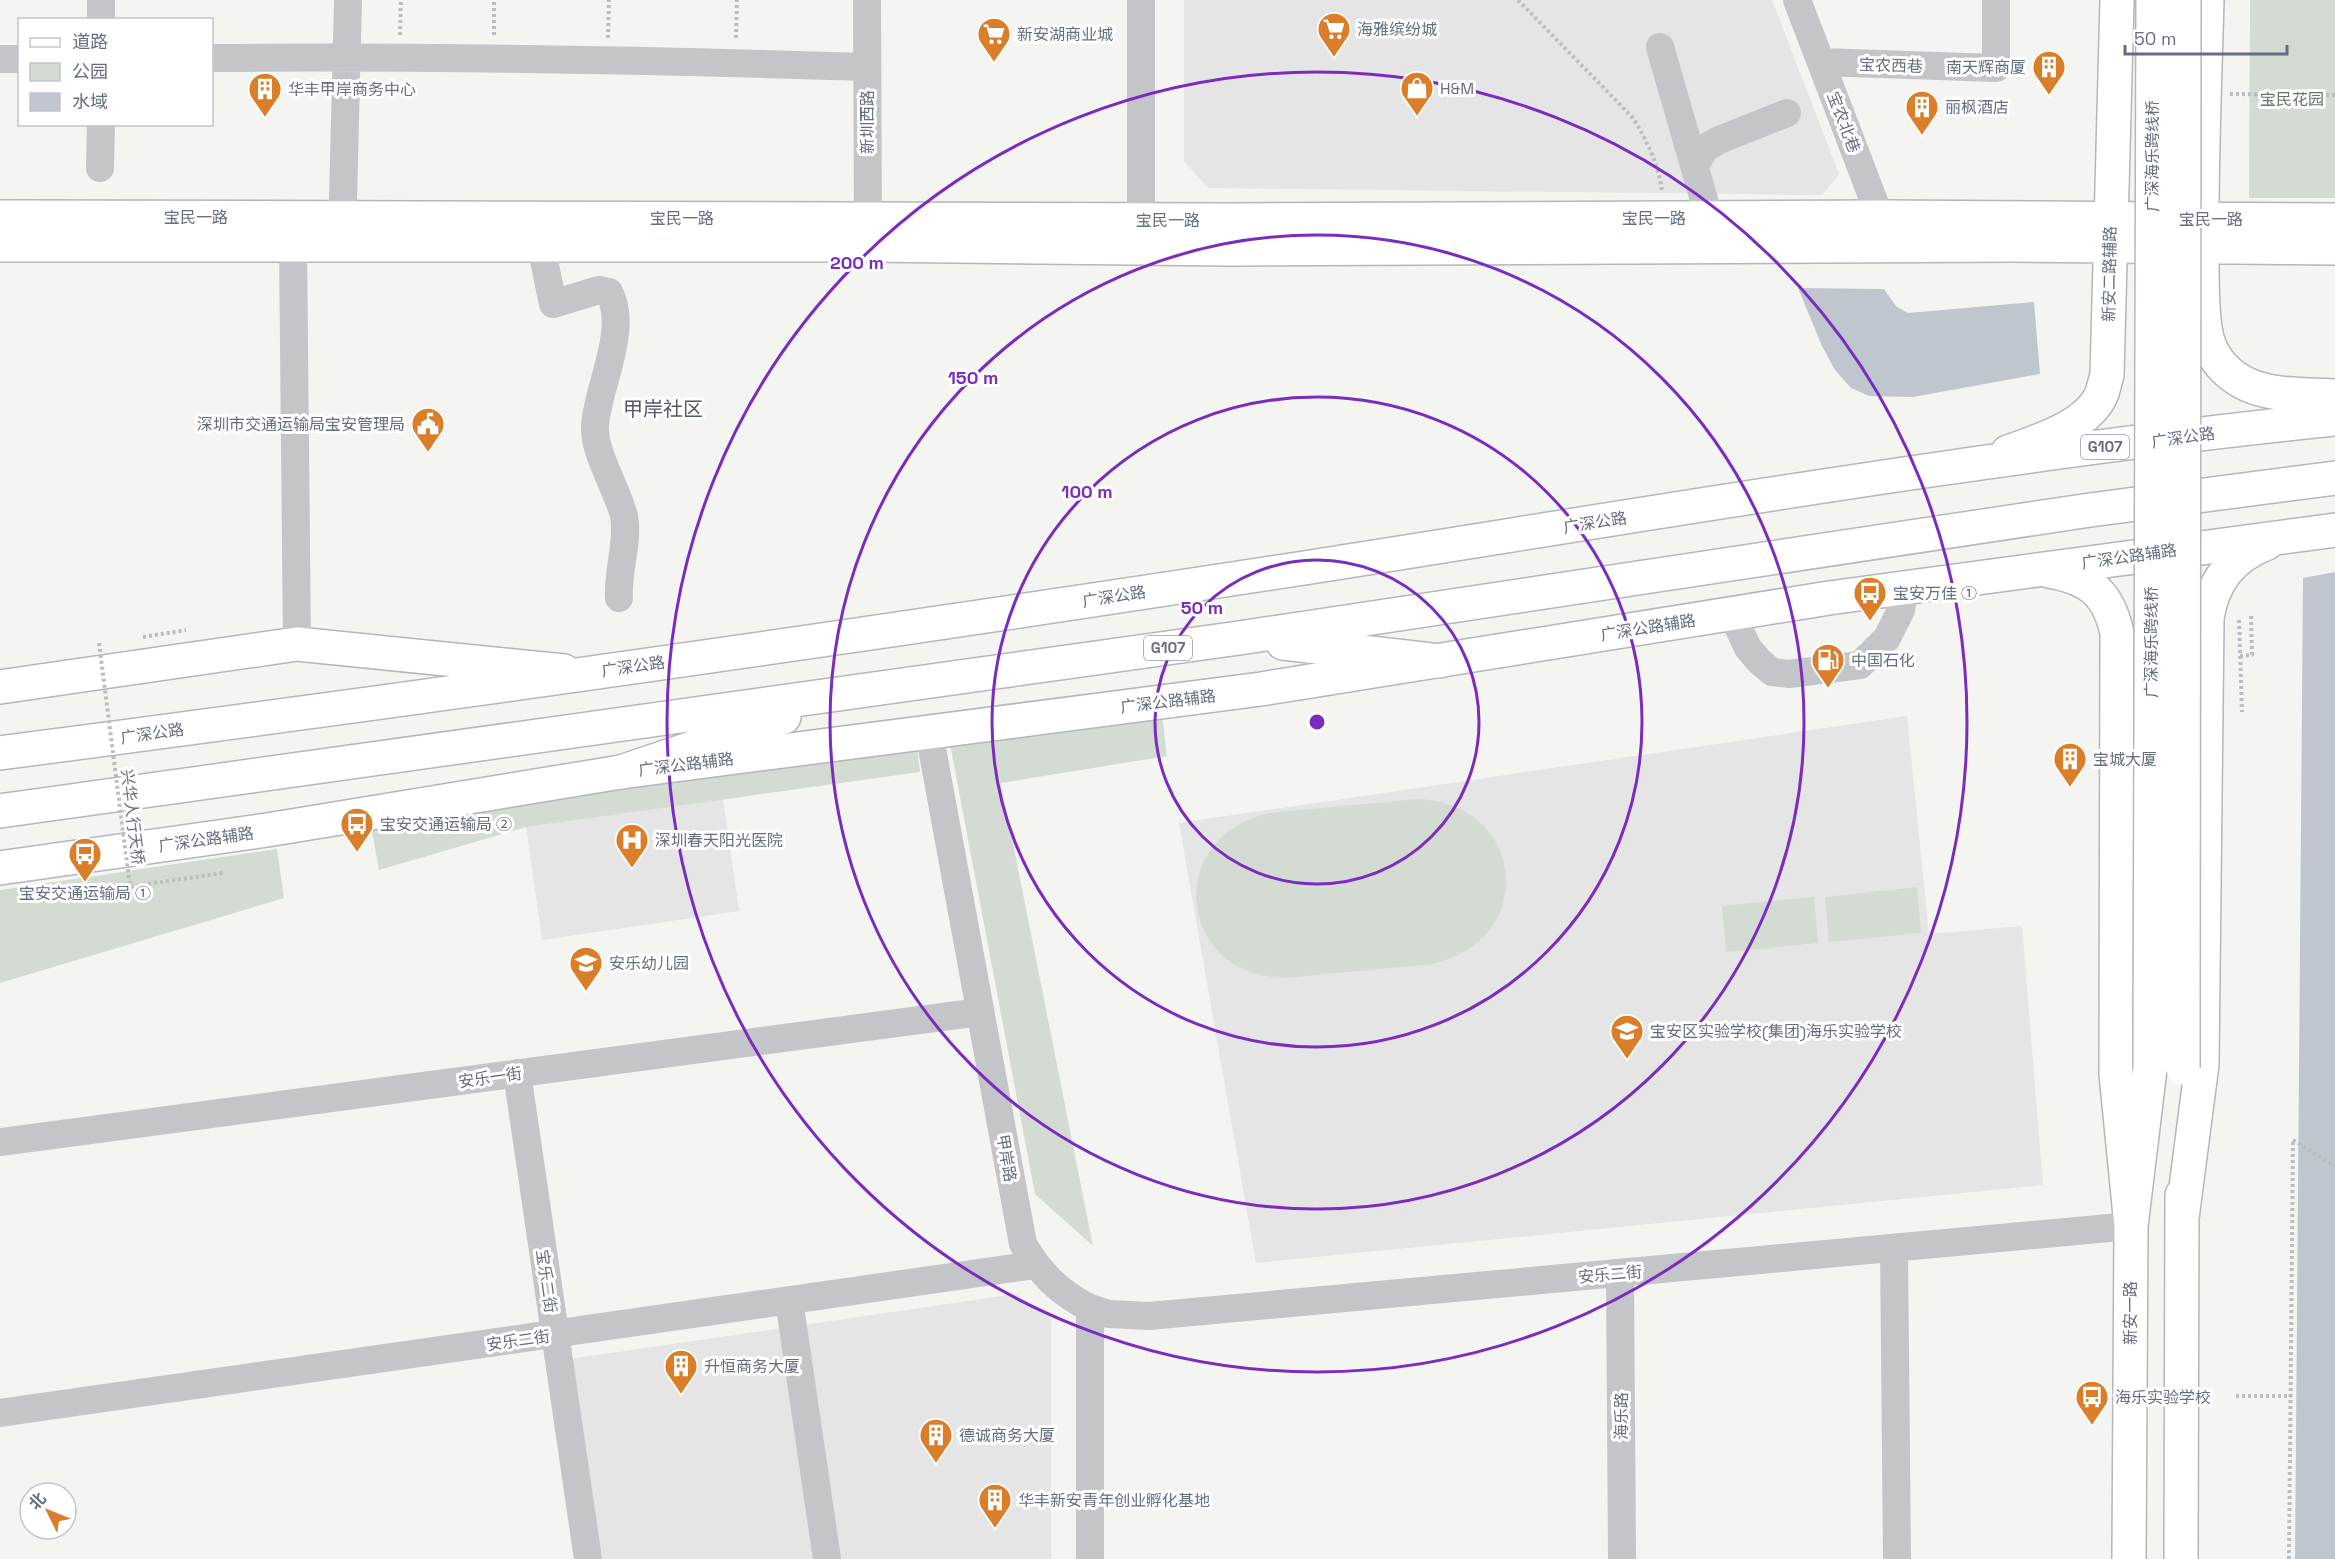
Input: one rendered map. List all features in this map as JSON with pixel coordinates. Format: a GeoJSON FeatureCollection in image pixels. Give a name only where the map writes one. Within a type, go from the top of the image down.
{"type":"FeatureCollection","features":[{"type":"Feature","properties":{"kind":"main road","name":"新安二路辅路"},"geometry":{"type":"LineString","coordinates":[[1971,465],[2047,438],[2073,424],[2091,409],[2102,394],[2107,375],[2118,0]]}},
{"type":"Feature","properties":{"kind":"main road","name":"广深海乐跨线桥"},"geometry":{"type":"LineString","coordinates":[[2150,1069],[2153,0]]}},
{"type":"Feature","properties":{"kind":"main road","name":"广深海乐跨线桥"},"geometry":{"type":"LineString","coordinates":[[2182,1218],[2184,0]]}},
{"type":"Feature","properties":{"kind":"main road"},"geometry":{"type":"LineString","coordinates":[[2207,0],[2202,233],[2205,328],[2210,350],[2223,368],[2239,382],[2258,390],[2283,394],[2335,396]]}},
{"type":"Feature","properties":{"kind":"main road","name":"宝民一路"},"geometry":{"type":"LineString","coordinates":[[0,217],[342,232],[541,246],[1141,220],[1709,217],[1881,231]]}},
{"type":"Feature","properties":{"kind":"main road","name":"宝民一路"},"geometry":{"type":"LineString","coordinates":[[2202,233],[2335,220]]}},
{"type":"Feature","properties":{"kind":"main road","name":"宝民一路"},"geometry":{"type":"LineString","coordinates":[[0,245],[293,246],[342,232],[868,232],[1219,249],[1881,231],[2202,233],[2335,248]]}},
{"type":"Feature","properties":{"kind":"main road","name":"广深公路"},"geometry":{"type":"LineString","coordinates":[[0,753],[890,630],[1864,479],[2335,419]]}},
{"type":"Feature","properties":{"kind":"main road","name":"G107"},"geometry":{"type":"LineString","coordinates":[[0,811],[1239,638],[2090,510],[2335,478]]}},
{"type":"Feature","properties":{"kind":"main road","name":"广深公路辅路"},"geometry":{"type":"LineString","coordinates":[[0,868],[267,830],[621,772],[1261,689],[1905,587],[2335,530]]}},
{"type":"Feature","properties":{"kind":"main road"},"geometry":{"type":"LineString","coordinates":[[2181,1559],[2182,1218],[2202,1064],[2207,618],[2211,597],[2221,576],[2234,562],[2252,549],[2287,536]]}},
{"type":"Feature","properties":{"kind":"main road"},"geometry":{"type":"LineString","coordinates":[[2036,569],[2071,575],[2087,582],[2096,590],[2113,614],[2117,633],[2116,1074],[2131,1226]]}},
{"type":"Feature","properties":{"kind":"main road"},"geometry":{"type":"LineString","coordinates":[[2118,657],[2131,628],[2139,620],[2163,612],[2174,614],[2194,627],[2205,652]]}},
{"type":"Feature","properties":{"kind":"main road"},"geometry":{"type":"LineString","coordinates":[[1239,638],[1440,661]]}},
{"type":"Feature","properties":{"kind":"main road"},"geometry":{"type":"LineString","coordinates":[[0,687],[297,644],[583,673]]}},
{"type":"Feature","properties":{"kind":"main road"},"geometry":{"type":"LineString","coordinates":[[621,772],[856,692]]}},
{"type":"Feature","properties":{"kind":"main road","name":"新安一路"},"geometry":{"type":"LineString","coordinates":[[2129,1559],[2131,1226],[2150,1069]]}},
{"type":"Feature","properties":{"kind":"street"},"geometry":{"type":"LineString","coordinates":[[101,0],[101,18]]}},
{"type":"Feature","properties":{"kind":"street"},"geometry":{"type":"LineString","coordinates":[[342,232],[348,0]]}},
{"type":"Feature","properties":{"kind":"street","name":"新圳西路"},"geometry":{"type":"LineString","coordinates":[[867,0],[868,232]]}},
{"type":"Feature","properties":{"kind":"street"},"geometry":{"type":"LineString","coordinates":[[1141,0],[1141,220]]}},
{"type":"Feature","properties":{"kind":"street","name":"宝农北巷"},"geometry":{"type":"LineString","coordinates":[[1797,0],[1881,231]]}},
{"type":"Feature","properties":{"kind":"street","name":"宝农西巷"},"geometry":{"type":"LineString","coordinates":[[1821,62],[1996,68],[1996,0]]}},
{"type":"Feature","properties":{"kind":"street"},"geometry":{"type":"LineString","coordinates":[[1660,47],[1709,217]]}},
{"type":"Feature","properties":{"kind":"street"},"geometry":{"type":"LineString","coordinates":[[213,58],[400,57],[867,67]]}},
{"type":"Feature","properties":{"kind":"street"},"geometry":{"type":"LineString","coordinates":[[0,59],[18,59]]}},
{"type":"Feature","properties":{"kind":"street"},"geometry":{"type":"LineString","coordinates":[[1695,166],[1705,148],[1719,140],[1787,113]]}},
{"type":"Feature","properties":{"kind":"street"},"geometry":{"type":"LineString","coordinates":[[100,168],[101,126]]}},
{"type":"Feature","properties":{"kind":"street"},"geometry":{"type":"LineString","coordinates":[[293,246],[297,644]]}},
{"type":"Feature","properties":{"kind":"street"},"geometry":{"type":"LineString","coordinates":[[541,246],[553,304],[599,290],[609,292],[613,299],[615,335],[595,425],[601,456],[613,483],[624,519],[618,585],[619,598]]}},
{"type":"Feature","properties":{"kind":"street"},"geometry":{"type":"LineString","coordinates":[[1732,614],[1748,648],[1772,672],[1789,674],[1860,664],[1887,638],[1901,610],[1905,587]]}},
{"type":"Feature","properties":{"kind":"street","name":"甲岸路"},"geometry":{"type":"LineString","coordinates":[[929,732],[1023,1244],[1035,1265],[1057,1289],[1089,1308]]}},
{"type":"Feature","properties":{"kind":"street","name":"安乐一街"},"geometry":{"type":"LineString","coordinates":[[0,1142],[980,1012]]}},
{"type":"Feature","properties":{"kind":"street","name":"宝乐二街"},"geometry":{"type":"LineString","coordinates":[[517,1073],[588,1559]]}},
{"type":"Feature","properties":{"kind":"street","name":"安乐二街"},"geometry":{"type":"LineString","coordinates":[[1089,1308],[1109,1314],[1149,1316],[2131,1226]]}},
{"type":"Feature","properties":{"kind":"street"},"geometry":{"type":"LineString","coordinates":[[1894,1248],[1898,1559]]}},
{"type":"Feature","properties":{"kind":"street","name":"安乐二街"},"geometry":{"type":"LineString","coordinates":[[0,1413],[1035,1265]]}},
{"type":"Feature","properties":{"kind":"street","name":"海乐路"},"geometry":{"type":"LineString","coordinates":[[1620,1273],[1622,1559]]}},
{"type":"Feature","properties":{"kind":"street"},"geometry":{"type":"LineString","coordinates":[[789,1300],[827,1559]]}},
{"type":"Feature","properties":{"kind":"street"},"geometry":{"type":"LineString","coordinates":[[1089,1308],[1090,1559]]}},
{"type":"Feature","properties":{"kind":"path"},"geometry":{"type":"LineString","coordinates":[[400,57],[401,0]]}},
{"type":"Feature","properties":{"kind":"path"},"geometry":{"type":"LineString","coordinates":[[494,0],[494,59]]}},
{"type":"Feature","properties":{"kind":"path"},"geometry":{"type":"LineString","coordinates":[[608,60],[609,0]]}},
{"type":"Feature","properties":{"kind":"path"},"geometry":{"type":"LineString","coordinates":[[735,63],[737,0]]}},
{"type":"Feature","properties":{"kind":"path"},"geometry":{"type":"LineString","coordinates":[[1518,0],[1633,118],[1646,139],[1656,165],[1662,196]]}},
{"type":"Feature","properties":{"kind":"path"},"geometry":{"type":"LineString","coordinates":[[2218,94],[2335,95]]}},
{"type":"Feature","properties":{"kind":"path"},"geometry":{"type":"LineString","coordinates":[[2240,656],[2252,655],[2251,614]]}},
{"type":"Feature","properties":{"kind":"path"},"geometry":{"type":"LineString","coordinates":[[2239,620],[2242,712]]}},
{"type":"Feature","properties":{"kind":"path","name":"兴华人行天桥"},"geometry":{"type":"LineString","coordinates":[[99,643],[130,886]]}},
{"type":"Feature","properties":{"kind":"path"},"geometry":{"type":"LineString","coordinates":[[70,895],[223,873]]}},
{"type":"Feature","properties":{"kind":"path"},"geometry":{"type":"LineString","coordinates":[[2289,1559],[2293,1140],[2335,1166]]}},
{"type":"Feature","properties":{"kind":"path"},"geometry":{"type":"LineString","coordinates":[[2236,1396],[2291,1396]]}},
{"type":"Feature","properties":{"kind":"shaded area","name":"海雅缤纷城"},"geometry":{"type":"Polygon","coordinates":[[[1184,0],[1772,0],[1839,174],[1822,195],[1208,188],[1184,161],[1184,0]]]}},
{"type":"Feature","properties":{"kind":"shaded area","name":"宝安区实验学校(集团)海乐实验学校"},"geometry":{"type":"Polygon","coordinates":[[[1907,716],[1929,934],[2022,926],[2043,1185],[1256,1263],[1179,823],[1907,716]]]}},
{"type":"Feature","properties":{"kind":"shaded area","name":"深圳春天阳光医院"},"geometry":{"type":"Polygon","coordinates":[[[723,799],[739,911],[542,940],[526,827],[723,799]]]}},
{"type":"Feature","properties":{"kind":"shaded area"},"geometry":{"type":"Polygon","coordinates":[[[1016,1294],[1051,1318],[1051,1559],[598,1559],[570,1359],[1016,1294]]]}},
{"type":"Feature","properties":{"kind":"green space","name":"宝民花园"},"geometry":{"type":"Polygon","coordinates":[[[2250,0],[2335,0],[2335,198],[2249,198],[2250,0]]]}},
{"type":"Feature","properties":{"kind":"green space"},"geometry":{"type":"Polygon","coordinates":[[[1162,714],[1167,756],[1001,783],[1093,1246],[1035,1194],[950,744],[1162,714]]]}},
{"type":"Feature","properties":{"kind":"green space"},"geometry":{"type":"Polygon","coordinates":[[[917,747],[920,772],[526,827],[379,870],[372,831],[628,787],[917,747]]]}},
{"type":"Feature","properties":{"kind":"green space"},"geometry":{"type":"Polygon","coordinates":[[[1417,799],[1454,806],[1481,823],[1498,847],[1506,874],[1503,902],[1490,929],[1467,950],[1432,964],[1285,978],[1248,971],[1221,954],[1204,931],[1196,903],[1199,875],[1212,848],[1236,827],[1270,813],[1417,799]]]}},
{"type":"Feature","properties":{"kind":"green space"},"geometry":{"type":"Polygon","coordinates":[[[277,849],[284,898],[0,983],[0,890],[277,849]]]}},
{"type":"Feature","properties":{"kind":"green space"},"geometry":{"type":"Polygon","coordinates":[[[1917,887],[1921,933],[1829,942],[1825,897],[1917,887]]]}},
{"type":"Feature","properties":{"kind":"green space"},"geometry":{"type":"Polygon","coordinates":[[[1814,897],[1818,943],[1726,952],[1722,906],[1814,897]]]}},
{"type":"Feature","properties":{"kind":"water"},"geometry":{"type":"Polygon","coordinates":[[[1798,288],[1884,289],[1896,306],[1908,313],[2034,302],[2040,374],[1913,397],[1869,396],[1851,388],[1835,370],[1822,346],[1798,288]]]}},
{"type":"Feature","properties":{"kind":"water"},"geometry":{"type":"Polygon","coordinates":[[[2335,572],[2335,1559],[2295,1559],[2303,578],[2335,572]]]}},
{"type":"Feature","properties":{"kind":"place","name":"海雅缤纷城"},"geometry":{"type":"Point","coordinates":[1334,58]}},
{"type":"Feature","properties":{"kind":"place","name":"新安湖商业城"},"geometry":{"type":"Point","coordinates":[994,63]}},
{"type":"Feature","properties":{"kind":"place","name":"南天辉商厦"},"geometry":{"type":"Point","coordinates":[2049,96]}},
{"type":"Feature","properties":{"kind":"place","name":"H&M"},"geometry":{"type":"Point","coordinates":[1417,117]}},
{"type":"Feature","properties":{"kind":"place","name":"华丰甲岸商务中心"},"geometry":{"type":"Point","coordinates":[265,118]}},
{"type":"Feature","properties":{"kind":"place","name":"丽枫酒店"},"geometry":{"type":"Point","coordinates":[1922,136]}},
{"type":"Feature","properties":{"kind":"place","name":"深圳市交通运输局宝安管理局"},"geometry":{"type":"Point","coordinates":[428,453]}},
{"type":"Feature","properties":{"kind":"place","name":"宝安万佳 ①"},"geometry":{"type":"Point","coordinates":[1870,622]}},
{"type":"Feature","properties":{"kind":"place","name":"中国石化"},"geometry":{"type":"Point","coordinates":[1828,689]}},
{"type":"Feature","properties":{"kind":"place","name":"宝城大厦"},"geometry":{"type":"Point","coordinates":[2070,788]}},
{"type":"Feature","properties":{"kind":"place","name":"宝安交通运输局 ②"},"geometry":{"type":"Point","coordinates":[357,853]}},
{"type":"Feature","properties":{"kind":"place","name":"深圳春天阳光医院"},"geometry":{"type":"Point","coordinates":[632,869]}},
{"type":"Feature","properties":{"kind":"place","name":"宝安交通运输局 ①"},"geometry":{"type":"Point","coordinates":[85,883]}},
{"type":"Feature","properties":{"kind":"place","name":"安乐幼儿园"},"geometry":{"type":"Point","coordinates":[586,992]}},
{"type":"Feature","properties":{"kind":"place","name":"宝安区实验学校(集团)海乐实验学校"},"geometry":{"type":"Point","coordinates":[1627,1060]}},
{"type":"Feature","properties":{"kind":"place","name":"升恒商务大厦"},"geometry":{"type":"Point","coordinates":[681,1395]}},
{"type":"Feature","properties":{"kind":"place","name":"海乐实验学校"},"geometry":{"type":"Point","coordinates":[2092,1426]}},
{"type":"Feature","properties":{"kind":"place","name":"德诚商务大厦"},"geometry":{"type":"Point","coordinates":[936,1464]}},
{"type":"Feature","properties":{"kind":"place","name":"华丰新安青年创业孵化基地"},"geometry":{"type":"Point","coordinates":[995,1529]}},
{"type":"Feature","properties":{"kind":"district","name":"甲岸社区"},"geometry":{"type":"Point","coordinates":[663,409]}}]}
